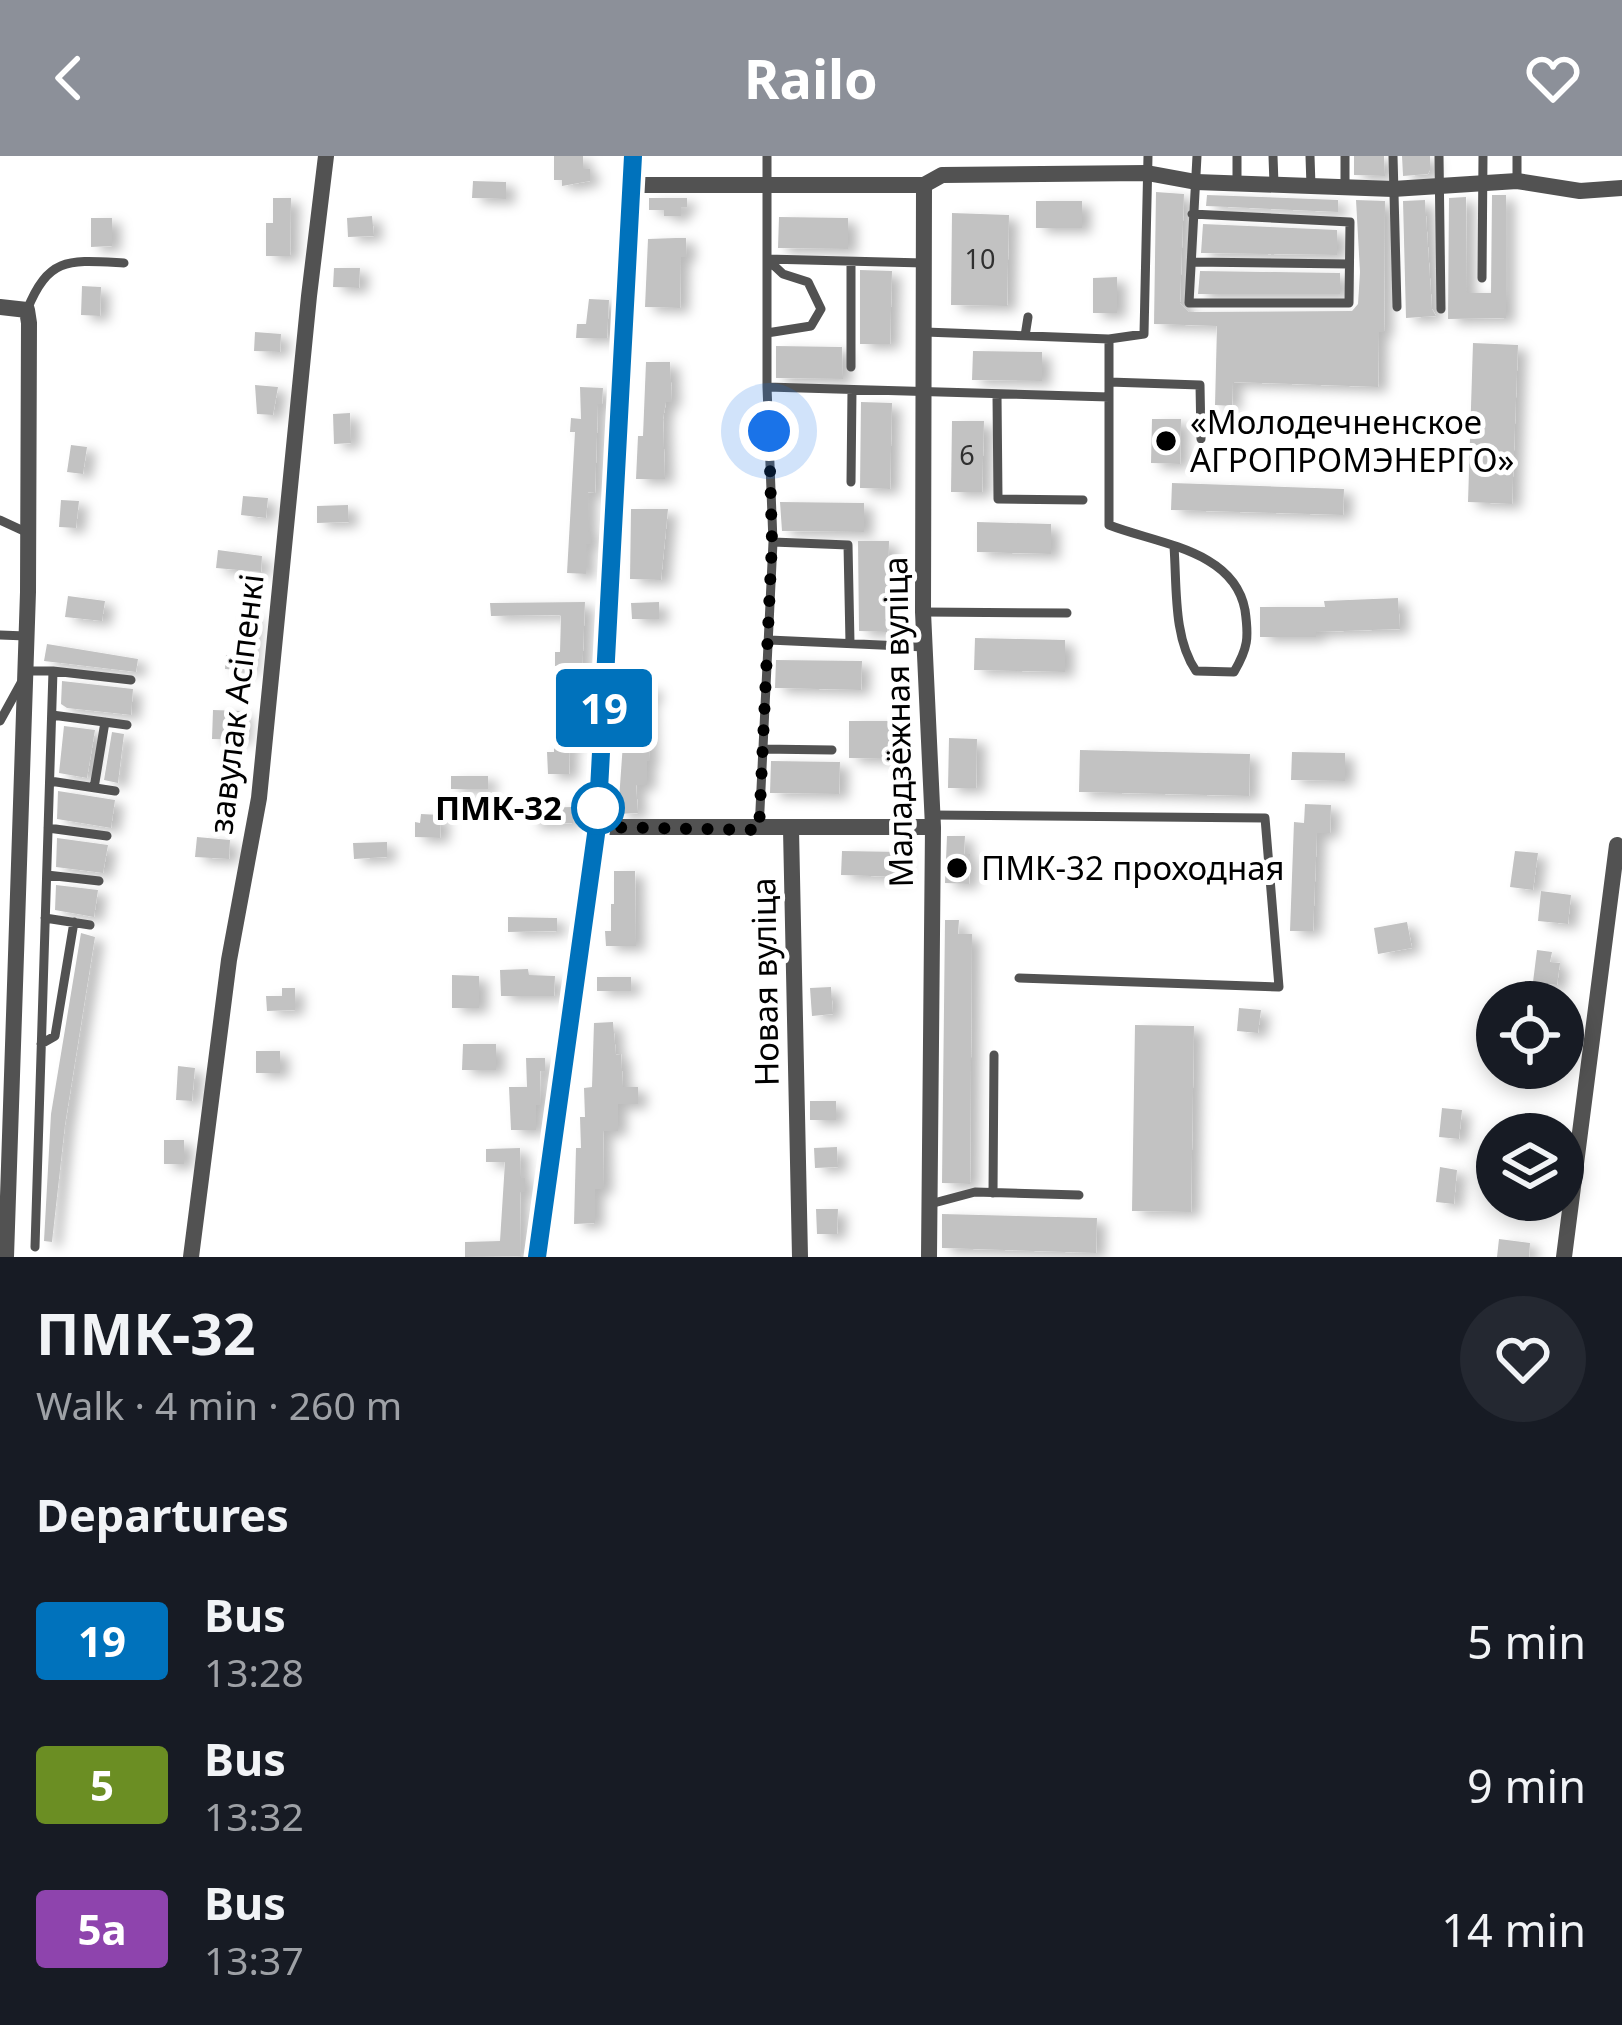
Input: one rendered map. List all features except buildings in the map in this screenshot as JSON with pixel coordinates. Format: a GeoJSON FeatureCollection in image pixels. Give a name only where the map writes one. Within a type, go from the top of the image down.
{"type":"FeatureCollection","features":[{"type":"Feature","properties":{"kind":"street","name":"завулак Асіпенкі"},"geometry":{"type":"LineString","coordinates":[[190,1257],[226,982],[259,798],[326,156]]}},
{"type":"Feature","properties":{"kind":"street"},"geometry":{"type":"LineString","coordinates":[[537,1257],[597,827],[633,156]]}},
{"type":"Feature","properties":{"kind":"street"},"geometry":{"type":"LineString","coordinates":[[631,185],[924,185],[941,165],[1148,164],[1196,182],[1393,188],[1517,181],[1580,191],[1622,188]]}},
{"type":"Feature","properties":{"kind":"street","name":"Маладзёжная вуліца"},"geometry":{"type":"LineString","coordinates":[[924,185],[923,612],[933,821],[929,1257]]}},
{"type":"Feature","properties":{"kind":"street"},"geometry":{"type":"LineString","coordinates":[[0,307],[27,310],[26,636],[8,871],[6,1257]]}},
{"type":"Feature","properties":{"kind":"street"},"geometry":{"type":"LineString","coordinates":[[791,829],[933,821]]}},
{"type":"Feature","properties":{"kind":"street","name":"Новая вуліца"},"geometry":{"type":"LineString","coordinates":[[597,827],[791,829],[800,1257]]}},
{"type":"Feature","properties":{"kind":"street"},"geometry":{"type":"LineString","coordinates":[[1564,1257],[1617,845]]}},
{"type":"Feature","properties":{"kind":"lane"},"geometry":{"type":"LineString","coordinates":[[759,830],[772,542],[767,156]]}},
{"type":"Feature","properties":{"kind":"lane"},"geometry":{"type":"LineString","coordinates":[[1192,214],[1349,221],[1349,303],[1190,303],[1192,214],[1197,156]]}},
{"type":"Feature","properties":{"kind":"lane"},"geometry":{"type":"LineString","coordinates":[[1237,156],[1237,182]]}},
{"type":"Feature","properties":{"kind":"lane"},"geometry":{"type":"LineString","coordinates":[[1273,156],[1274,184]]}},
{"type":"Feature","properties":{"kind":"lane"},"geometry":{"type":"LineString","coordinates":[[1310,156],[1311,186]]}},
{"type":"Feature","properties":{"kind":"lane"},"geometry":{"type":"LineString","coordinates":[[1345,156],[1345,187]]}},
{"type":"Feature","properties":{"kind":"lane"},"geometry":{"type":"LineString","coordinates":[[1393,156],[1397,308]]}},
{"type":"Feature","properties":{"kind":"lane"},"geometry":{"type":"LineString","coordinates":[[1439,156],[1441,308]]}},
{"type":"Feature","properties":{"kind":"lane"},"geometry":{"type":"LineString","coordinates":[[1482,278],[1483,156]]}},
{"type":"Feature","properties":{"kind":"lane"},"geometry":{"type":"LineString","coordinates":[[1517,156],[1517,181]]}},
{"type":"Feature","properties":{"kind":"lane"},"geometry":{"type":"LineString","coordinates":[[925,332],[1109,339],[1144,334],[1148,164]]}},
{"type":"Feature","properties":{"kind":"lane"},"geometry":{"type":"LineString","coordinates":[[767,259],[923,262]]}},
{"type":"Feature","properties":{"kind":"lane"},"geometry":{"type":"LineString","coordinates":[[767,259],[783,274],[808,282],[821,309],[811,326],[767,333]]}},
{"type":"Feature","properties":{"kind":"lane"},"geometry":{"type":"LineString","coordinates":[[1192,262],[1349,263]]}},
{"type":"Feature","properties":{"kind":"lane"},"geometry":{"type":"LineString","coordinates":[[27,310],[39,280],[50,270],[124,263]]}},
{"type":"Feature","properties":{"kind":"lane"},"geometry":{"type":"LineString","coordinates":[[851,263],[851,367]]}},
{"type":"Feature","properties":{"kind":"lane"},"geometry":{"type":"LineString","coordinates":[[1025,336],[1028,317]]}},
{"type":"Feature","properties":{"kind":"lane"},"geometry":{"type":"LineString","coordinates":[[1109,339],[1109,525],[1174,547],[1208,559],[1240,587],[1250,644],[1234,672],[1196,671],[1188,659],[1178,613],[1174,547]]}},
{"type":"Feature","properties":{"kind":"lane"},"geometry":{"type":"LineString","coordinates":[[1109,382],[1199,385],[1202,439]]}},
{"type":"Feature","properties":{"kind":"lane"},"geometry":{"type":"LineString","coordinates":[[767,387],[1109,398]]}},
{"type":"Feature","properties":{"kind":"lane"},"geometry":{"type":"LineString","coordinates":[[851,482],[852,391]]}},
{"type":"Feature","properties":{"kind":"lane"},"geometry":{"type":"LineString","coordinates":[[998,394],[998,499],[1083,500]]}},
{"type":"Feature","properties":{"kind":"lane"},"geometry":{"type":"LineString","coordinates":[[0,520],[28,533]]}},
{"type":"Feature","properties":{"kind":"lane"},"geometry":{"type":"LineString","coordinates":[[772,542],[848,545],[850,644]]}},
{"type":"Feature","properties":{"kind":"lane"},"geometry":{"type":"LineString","coordinates":[[923,612],[1066,613]]}},
{"type":"Feature","properties":{"kind":"lane"},"geometry":{"type":"LineString","coordinates":[[0,635],[26,636]]}},
{"type":"Feature","properties":{"kind":"lane"},"geometry":{"type":"LineString","coordinates":[[770,640],[925,646]]}},
{"type":"Feature","properties":{"kind":"lane"},"geometry":{"type":"LineString","coordinates":[[35,1247],[53,671]]}},
{"type":"Feature","properties":{"kind":"lane"},"geometry":{"type":"LineString","coordinates":[[0,721],[23,675],[53,671],[131,680]]}},
{"type":"Feature","properties":{"kind":"lane"},"geometry":{"type":"LineString","coordinates":[[52,715],[127,725]]}},
{"type":"Feature","properties":{"kind":"lane"},"geometry":{"type":"LineString","coordinates":[[94,788],[105,722]]}},
{"type":"Feature","properties":{"kind":"lane"},"geometry":{"type":"LineString","coordinates":[[762,749],[832,750]]}},
{"type":"Feature","properties":{"kind":"lane"},"geometry":{"type":"LineString","coordinates":[[50,782],[115,790]]}},
{"type":"Feature","properties":{"kind":"lane"},"geometry":{"type":"LineString","coordinates":[[933,821],[1265,818],[1279,987],[1019,979]]}},
{"type":"Feature","properties":{"kind":"lane"},"geometry":{"type":"LineString","coordinates":[[48,828],[107,836]]}},
{"type":"Feature","properties":{"kind":"lane"},"geometry":{"type":"LineString","coordinates":[[46,875],[99,881]]}},
{"type":"Feature","properties":{"kind":"lane"},"geometry":{"type":"LineString","coordinates":[[45,918],[90,925]]}},
{"type":"Feature","properties":{"kind":"lane"},"geometry":{"type":"LineString","coordinates":[[41,1044],[55,1036],[74,922]]}},
{"type":"Feature","properties":{"kind":"lane"},"geometry":{"type":"LineString","coordinates":[[44,956],[68,959]]}},
{"type":"Feature","properties":{"kind":"lane"},"geometry":{"type":"LineString","coordinates":[[993,1193],[994,1055]]}},
{"type":"Feature","properties":{"kind":"lane"},"geometry":{"type":"LineString","coordinates":[[9,1117],[38,1117]]}},
{"type":"Feature","properties":{"kind":"lane"},"geometry":{"type":"LineString","coordinates":[[930,1204],[975,1192],[1079,1195]]}},
{"type":"Feature","properties":{"kind":"bus line","name":"19"},"geometry":{"type":"LineString","coordinates":[[537,1257],[597,827],[633,156]]}},
{"type":"Feature","properties":{"kind":"place","name":"«Молодечненское АГРОПРОМЭНЕРГО»"},"geometry":{"type":"Point","coordinates":[1166,441]}},
{"type":"Feature","properties":{"kind":"place","name":"ПМК-32"},"geometry":{"type":"Point","coordinates":[598,808]}},
{"type":"Feature","properties":{"kind":"place","name":"ПМК-32 проходная"},"geometry":{"type":"Point","coordinates":[957,868]}},
{"type":"Feature","properties":{"kind":"route"},"geometry":{"type":"LineString","coordinates":[[598,808],[597,827],[759,830],[770,640],[769,431]]}}]}
